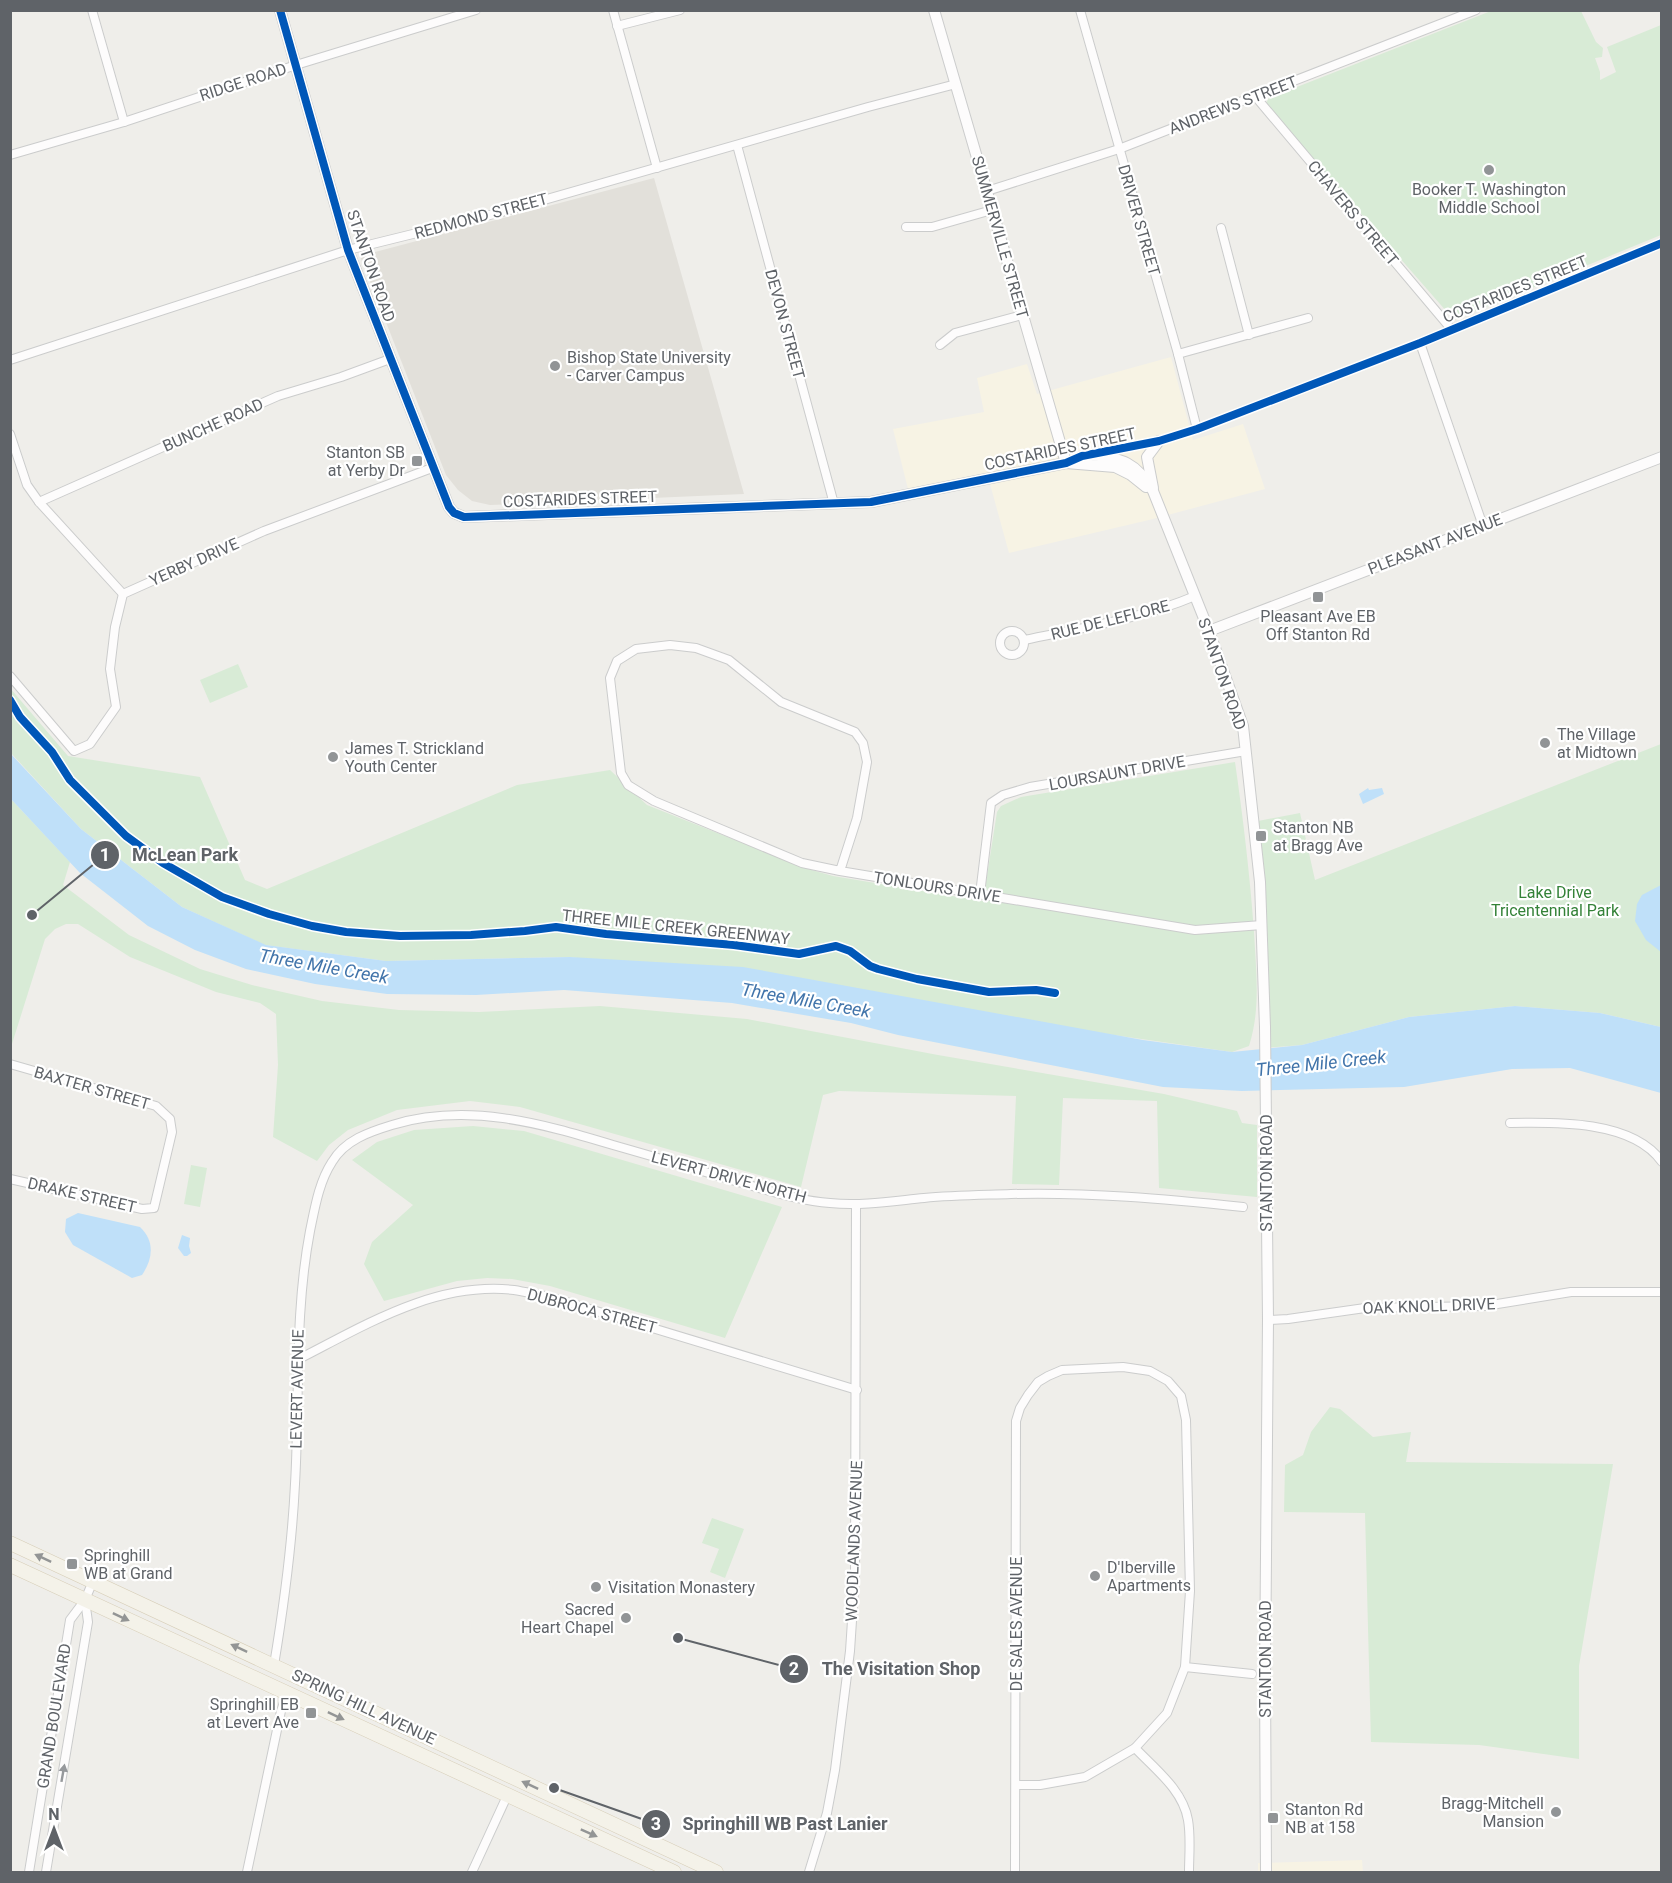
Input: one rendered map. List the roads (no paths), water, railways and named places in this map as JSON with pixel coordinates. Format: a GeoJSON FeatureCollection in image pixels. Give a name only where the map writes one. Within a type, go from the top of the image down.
{"type":"FeatureCollection","features":[{"type":"Feature","properties":{"kind":"main road","name":"SPRING HILL AVENUE"},"geometry":{"type":"LineString","coordinates":[[10,1543],[716,1872]]}},
{"type":"Feature","properties":{"kind":"main road","name":"SPRING HILL AVENUE"},"geometry":{"type":"LineString","coordinates":[[10,1565],[674,1872]]}},
{"type":"Feature","properties":{"kind":"street"},"geometry":{"type":"LineString","coordinates":[[92,10],[124,122]]}},
{"type":"Feature","properties":{"kind":"street","name":"STANTON ROAD"},"geometry":{"type":"LineString","coordinates":[[280,10],[348,250],[432,468],[449,507],[454,513],[464,517]]}},
{"type":"Feature","properties":{"kind":"street","name":"RIDGE ROAD"},"geometry":{"type":"LineString","coordinates":[[10,155],[124,122],[296,65],[476,10]]}},
{"type":"Feature","properties":{"kind":"street"},"geometry":{"type":"LineString","coordinates":[[613,10],[657,168]]}},
{"type":"Feature","properties":{"kind":"street"},"geometry":{"type":"LineString","coordinates":[[617,26],[680,10]]}},
{"type":"Feature","properties":{"kind":"street","name":"SUMMERVILLE STREET"},"geometry":{"type":"LineString","coordinates":[[934,10],[1066,463]]}},
{"type":"Feature","properties":{"kind":"street","name":"DRIVER STREET"},"geometry":{"type":"LineString","coordinates":[[1080,10],[1178,354],[1197,429]]}},
{"type":"Feature","properties":{"kind":"street","name":"ANDREWS STREET"},"geometry":{"type":"LineString","coordinates":[[987,190],[1119,149],[1476,10]]}},
{"type":"Feature","properties":{"kind":"street","name":"REDMOND STREET"},"geometry":{"type":"LineString","coordinates":[[10,360],[348,250],[501,212],[956,84]]}},
{"type":"Feature","properties":{"kind":"street","name":"CHAVERS STREET"},"geometry":{"type":"LineString","coordinates":[[1254,96],[1452,330]]}},
{"type":"Feature","properties":{"kind":"street","name":"DEVON STREET"},"geometry":{"type":"LineString","coordinates":[[737,145],[834,504]]}},
{"type":"Feature","properties":{"kind":"street"},"geometry":{"type":"LineString","coordinates":[[906,227],[932,227],[992,210]]}},
{"type":"Feature","properties":{"kind":"street"},"geometry":{"type":"LineString","coordinates":[[1221,228],[1249,335]]}},
{"type":"Feature","properties":{"kind":"street","name":"COSTARIDES STREET"},"geometry":{"type":"LineString","coordinates":[[464,517],[871,502],[1066,463],[1090,455],[1159,441],[1197,429],[1420,343],[1662,243]]}},
{"type":"Feature","properties":{"kind":"street"},"geometry":{"type":"LineString","coordinates":[[940,345],[955,333],[1022,315]]}},
{"type":"Feature","properties":{"kind":"street"},"geometry":{"type":"LineString","coordinates":[[1178,354],[1308,318]]}},
{"type":"Feature","properties":{"kind":"street"},"geometry":{"type":"LineString","coordinates":[[1420,343],[1483,526]]}},
{"type":"Feature","properties":{"kind":"street","name":"BUNCHE ROAD"},"geometry":{"type":"LineString","coordinates":[[39,502],[278,396],[390,359]]}},
{"type":"Feature","properties":{"kind":"street"},"geometry":{"type":"LineString","coordinates":[[10,434],[27,485],[39,502],[123,594],[115,627],[110,669],[116,707],[90,744],[74,751],[10,676]]}},
{"type":"Feature","properties":{"kind":"street","name":"STANTON ROAD"},"geometry":{"type":"LineString","coordinates":[[1153,491],[1147,457],[1159,441]]}},
{"type":"Feature","properties":{"kind":"street","name":"STANTON ROAD"},"geometry":{"type":"LineString","coordinates":[[1090,455],[1115,458],[1127,463],[1140,472],[1153,491],[1209,631],[1243,726],[1262,925],[1265,1027],[1265,1203],[1268,1320],[1266,1872]]}},
{"type":"Feature","properties":{"kind":"street","name":"PLEASANT AVENUE"},"geometry":{"type":"LineString","coordinates":[[1209,631],[1662,457]]}},
{"type":"Feature","properties":{"kind":"street"},"geometry":{"type":"LineString","coordinates":[[1066,463],[1115,467],[1153,491]]}},
{"type":"Feature","properties":{"kind":"street","name":"YERBY DRIVE"},"geometry":{"type":"LineString","coordinates":[[123,594],[264,531],[432,468]]}},
{"type":"Feature","properties":{"kind":"street","name":"RUE DE LEFLORE"},"geometry":{"type":"LineString","coordinates":[[1024,640],[1127,618],[1195,596]]}},
{"type":"Feature","properties":{"kind":"street","name":"TONLOURS DRIVE"},"geometry":{"type":"LineString","coordinates":[[840,871],[857,818],[867,762],[863,743],[855,732],[781,702],[729,660],[696,648],[670,645],[636,649],[617,661],[610,678],[621,773],[628,784],[654,801],[802,863],[840,871],[1195,930],[1262,925]]}},
{"type":"Feature","properties":{"kind":"street","name":"LOURSAUNT DRIVE"},"geometry":{"type":"LineString","coordinates":[[980,894],[991,803],[1003,795],[1030,787],[1246,751]]}},
{"type":"Feature","properties":{"kind":"street","name":"BAXTER STREET"},"geometry":{"type":"LineString","coordinates":[[10,1064],[156,1106],[170,1119],[172,1132],[154,1208]]}},
{"type":"Feature","properties":{"kind":"street","name":"LEVERT DRIVE NORTH"},"geometry":{"type":"LineString","coordinates":[[365,1133],[404,1121],[436,1116],[461,1114],[516,1119],[565,1131],[788,1196],[826,1203],[856,1205],[928,1198],[1016,1194],[1151,1197],[1244,1207]]}},
{"type":"Feature","properties":{"kind":"street"},"geometry":{"type":"LineString","coordinates":[[1510,1123],[1581,1124],[1643,1143],[1662,1162]]}},
{"type":"Feature","properties":{"kind":"street","name":"LEVERT AVENUE"},"geometry":{"type":"LineString","coordinates":[[274,1665],[288,1581],[294,1504],[298,1319],[306,1251],[322,1182],[334,1157],[365,1133]]}},
{"type":"Feature","properties":{"kind":"street","name":"DRAKE STREET"},"geometry":{"type":"LineString","coordinates":[[10,1179],[142,1209],[154,1208]]}},
{"type":"Feature","properties":{"kind":"street","name":"WOODLANDS AVENUE"},"geometry":{"type":"LineString","coordinates":[[809,1872],[827,1813],[835,1770],[850,1651],[855,1575],[856,1205]]}},
{"type":"Feature","properties":{"kind":"street","name":"DUBROCA STREET"},"geometry":{"type":"LineString","coordinates":[[297,1360],[393,1311],[459,1293],[512,1290],[550,1297],[857,1390]]}},
{"type":"Feature","properties":{"kind":"street","name":"OAK KNOLL DRIVE"},"geometry":{"type":"LineString","coordinates":[[1268,1320],[1365,1308],[1485,1306],[1571,1292],[1662,1292]]}},
{"type":"Feature","properties":{"kind":"street","name":"DE SALES AVENUE"},"geometry":{"type":"LineString","coordinates":[[1015,1872],[1016,1421],[1020,1408],[1038,1382],[1062,1370],[1123,1366],[1150,1371],[1168,1381],[1181,1396],[1186,1420],[1190,1591],[1185,1667]]}},
{"type":"Feature","properties":{"kind":"street","name":"GRAND BOULEVARD"},"geometry":{"type":"LineString","coordinates":[[29,1872],[69,1620],[85,1600],[93,1581]]}},
{"type":"Feature","properties":{"kind":"street","name":"GRAND BOULEVARD"},"geometry":{"type":"LineString","coordinates":[[46,1872],[88,1622],[85,1600]]}},
{"type":"Feature","properties":{"kind":"street"},"geometry":{"type":"LineString","coordinates":[[1016,1785],[1040,1785],[1085,1777],[1135,1748],[1167,1713],[1185,1667],[1252,1674]]}},
{"type":"Feature","properties":{"kind":"street"},"geometry":{"type":"LineString","coordinates":[[247,1872],[281,1711],[287,1694]]}},
{"type":"Feature","properties":{"kind":"street"},"geometry":{"type":"LineString","coordinates":[[1135,1748],[1169,1782],[1185,1809],[1188,1821],[1189,1872]]}},
{"type":"Feature","properties":{"kind":"street"},"geometry":{"type":"LineString","coordinates":[[472,1872],[507,1796]]}},
{"type":"Feature","properties":{"kind":"street"},"geometry":{"type":"LineString","coordinates":[[614,1845],[621,1828]]}},
{"type":"Feature","properties":{"kind":"water","name":"Three Mile Creek"},"geometry":{"type":"Polygon","coordinates":[[[10,753],[81,829],[182,907],[266,945],[386,961],[570,957],[743,967],[1143,1040],[1232,1052],[1302,1045],[1409,1017],[1515,1006],[1600,1013],[1661,1027],[1661,1093],[1570,1068],[1512,1069],[1404,1087],[1242,1091],[1163,1087],[898,1035],[851,1023],[732,1003],[564,990],[476,995],[387,994],[315,984],[246,969],[195,950],[148,926],[80,873],[11,799],[10,753]]]}},
{"type":"Feature","properties":{"kind":"water"},"geometry":{"type":"Polygon","coordinates":[[[1368,788],[1369,790],[1382,788],[1384,794],[1363,804],[1359,794],[1368,788]]]}},
{"type":"Feature","properties":{"kind":"water"},"geometry":{"type":"Polygon","coordinates":[[[1661,885],[1661,952],[1646,940],[1635,921],[1637,904],[1642,895],[1661,885]]]}},
{"type":"Feature","properties":{"kind":"water"},"geometry":{"type":"Polygon","coordinates":[[[78,1213],[140,1227],[148,1238],[151,1250],[142,1275],[132,1278],[73,1245],[65,1232],[66,1219],[78,1213]]]}},
{"type":"Feature","properties":{"kind":"water"},"geometry":{"type":"Polygon","coordinates":[[[182,1235],[190,1238],[191,1253],[187,1256],[184,1256],[178,1248],[182,1235]]]}},
{"type":"Feature","properties":{"kind":"place","name":"Booker T. Washington Middle School"},"geometry":{"type":"Point","coordinates":[1489,170]}},
{"type":"Feature","properties":{"kind":"place","name":"Bishop State University - Carver Campus"},"geometry":{"type":"Point","coordinates":[555,366]}},
{"type":"Feature","properties":{"kind":"place","name":"Stanton SB at Yerby Dr"},"geometry":{"type":"Point","coordinates":[417,461]}},
{"type":"Feature","properties":{"kind":"place","name":"Pleasant Ave EB Off Stanton Rd"},"geometry":{"type":"Point","coordinates":[1318,597]}},
{"type":"Feature","properties":{"kind":"place","name":"The Village at Midtown"},"geometry":{"type":"Point","coordinates":[1545,743]}},
{"type":"Feature","properties":{"kind":"place","name":"James T. Strickland Youth Center"},"geometry":{"type":"Point","coordinates":[333,757]}},
{"type":"Feature","properties":{"kind":"place","name":"Stanton NB at Bragg Ave"},"geometry":{"type":"Point","coordinates":[1261,836]}},
{"type":"Feature","properties":{"kind":"place","name":"McLean Park"},"geometry":{"type":"Point","coordinates":[32,915]}},
{"type":"Feature","properties":{"kind":"place","name":"Springhill WB at Grand"},"geometry":{"type":"Point","coordinates":[72,1564]}},
{"type":"Feature","properties":{"kind":"place","name":"D'Iberville Apartments"},"geometry":{"type":"Point","coordinates":[1095,1576]}},
{"type":"Feature","properties":{"kind":"place","name":"Visitation Monastery"},"geometry":{"type":"Point","coordinates":[596,1587]}},
{"type":"Feature","properties":{"kind":"place","name":"Sacred Heart Chapel"},"geometry":{"type":"Point","coordinates":[626,1618]}},
{"type":"Feature","properties":{"kind":"place","name":"The Visitation Shop"},"geometry":{"type":"Point","coordinates":[678,1638]}},
{"type":"Feature","properties":{"kind":"place","name":"Springhill EB at Levert Ave"},"geometry":{"type":"Point","coordinates":[311,1713]}},
{"type":"Feature","properties":{"kind":"place","name":"Springhill WB Past Lanier"},"geometry":{"type":"Point","coordinates":[554,1788]}},
{"type":"Feature","properties":{"kind":"place","name":"Bragg-Mitchell Mansion"},"geometry":{"type":"Point","coordinates":[1556,1812]}},
{"type":"Feature","properties":{"kind":"place","name":"Stanton Rd NB at 158"},"geometry":{"type":"Point","coordinates":[1273,1818]}},
{"type":"Feature","properties":{"kind":"park label","name":"Lake Drive Tricentennial Park"},"geometry":{"type":"Point","coordinates":[1555,901]}}]}
